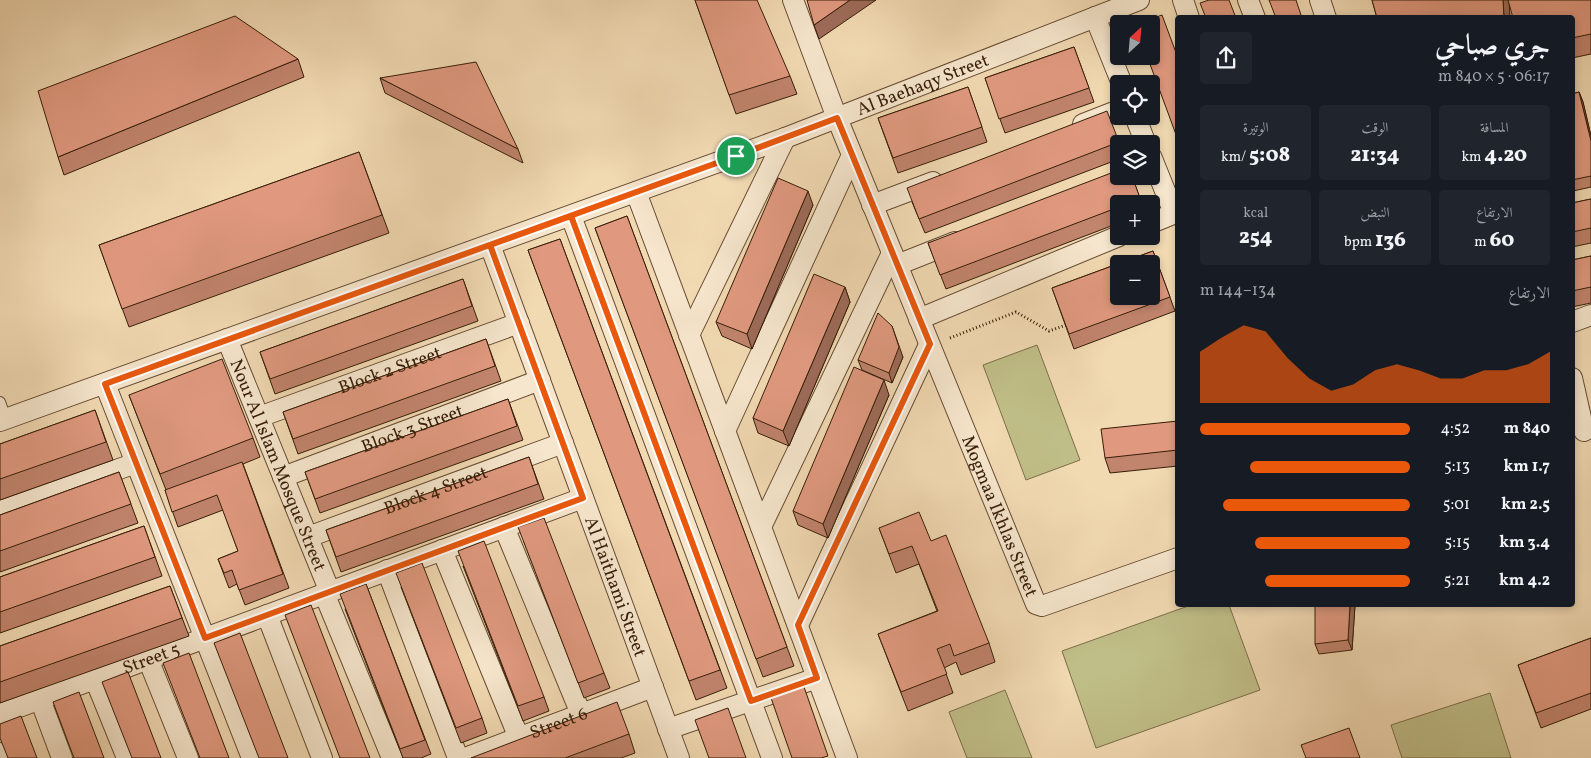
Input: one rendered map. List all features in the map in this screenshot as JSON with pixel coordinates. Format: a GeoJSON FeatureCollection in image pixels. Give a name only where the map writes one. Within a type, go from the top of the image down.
{"type":"FeatureCollection","features":[{"type":"Feature","properties":{"kind":"street","name":"Mogmaa Ikhlas Street"},"geometry":{"type":"LineString","coordinates":[[794,0],[837,118],[1036,604],[1042,606],[1175,559]]}},
{"type":"Feature","properties":{"kind":"street","name":"Al Baehaqy Street"},"geometry":{"type":"LineString","coordinates":[[2,414],[105,384],[571,216],[785,138],[1139,0]]}},
{"type":"Feature","properties":{"kind":"street"},"geometry":{"type":"LineString","coordinates":[[1183,0],[1188,15]]}},
{"type":"Feature","properties":{"kind":"street"},"geometry":{"type":"LineString","coordinates":[[1248,0],[1254,15]]}},
{"type":"Feature","properties":{"kind":"street"},"geometry":{"type":"LineString","coordinates":[[1320,0],[1325,15]]}},
{"type":"Feature","properties":{"kind":"street"},"geometry":{"type":"LineString","coordinates":[[1095,17],[1118,75]]}},
{"type":"Feature","properties":{"kind":"street"},"geometry":{"type":"LineString","coordinates":[[1064,131],[1110,113]]}},
{"type":"Feature","properties":{"kind":"street"},"geometry":{"type":"LineString","coordinates":[[689,335],[785,138]]}},
{"type":"Feature","properties":{"kind":"street"},"geometry":{"type":"LineString","coordinates":[[725,431],[852,155]]}},
{"type":"Feature","properties":{"kind":"street"},"geometry":{"type":"LineString","coordinates":[[872,205],[954,174]]}},
{"type":"Feature","properties":{"kind":"street"},"geometry":{"type":"LineString","coordinates":[[1160,178],[1175,211]]}},
{"type":"Feature","properties":{"kind":"street"},"geometry":{"type":"LineString","coordinates":[[636,192],[847,758]]}},
{"type":"Feature","properties":{"kind":"street"},"geometry":{"type":"LineString","coordinates":[[1160,219],[1175,213]]}},
{"type":"Feature","properties":{"kind":"street"},"geometry":{"type":"LineString","coordinates":[[571,216],[772,758]]}},
{"type":"Feature","properties":{"kind":"street"},"geometry":{"type":"LineString","coordinates":[[761,527],[894,259],[971,235]]}},
{"type":"Feature","properties":{"kind":"street"},"geometry":{"type":"LineString","coordinates":[[919,319],[1110,240]]}},
{"type":"Feature","properties":{"kind":"street","name":"Al Haithami Street"},"geometry":{"type":"LineString","coordinates":[[490,245],[680,758]]}},
{"type":"Feature","properties":{"kind":"street"},"geometry":{"type":"LineString","coordinates":[[1575,321],[1591,316]]}},
{"type":"Feature","properties":{"kind":"street","name":"Block 2 Street"},"geometry":{"type":"LineString","coordinates":[[259,417],[519,322]]}},
{"type":"Feature","properties":{"kind":"street","name":"Nour Al Islam Mosque Street"},"geometry":{"type":"LineString","coordinates":[[227,339],[308,537],[327,592],[392,758]]}},
{"type":"Feature","properties":{"kind":"street"},"geometry":{"type":"LineString","coordinates":[[798,625],[930,344]]}},
{"type":"Feature","properties":{"kind":"street","name":"Block 3 Street"},"geometry":{"type":"LineString","coordinates":[[284,477],[540,380]]}},
{"type":"Feature","properties":{"kind":"street"},"geometry":{"type":"LineString","coordinates":[[105,384],[136,463],[151,527],[174,587],[205,638],[252,758]]}},
{"type":"Feature","properties":{"kind":"street"},"geometry":{"type":"LineString","coordinates":[[1575,393],[1583,432]]}},
{"type":"Feature","properties":{"kind":"street","name":"Block 4 Street"},"geometry":{"type":"LineString","coordinates":[[308,537],[563,442]]}},
{"type":"Feature","properties":{"kind":"street"},"geometry":{"type":"LineString","coordinates":[[0,511],[136,463]]}},
{"type":"Feature","properties":{"kind":"street","name":"Street 5"},"geometry":{"type":"LineString","coordinates":[[0,714],[583,498]]}},
{"type":"Feature","properties":{"kind":"street"},"geometry":{"type":"LineString","coordinates":[[504,527],[581,714]]}},
{"type":"Feature","properties":{"kind":"street"},"geometry":{"type":"LineString","coordinates":[[442,550],[519,738]]}},
{"type":"Feature","properties":{"kind":"street"},"geometry":{"type":"LineString","coordinates":[[387,570],[458,758]]}},
{"type":"Feature","properties":{"kind":"street"},"geometry":{"type":"LineString","coordinates":[[267,615],[322,758]]}},
{"type":"Feature","properties":{"kind":"street"},"geometry":{"type":"LineString","coordinates":[[148,659],[188,758]]}},
{"type":"Feature","properties":{"kind":"street"},"geometry":{"type":"LineString","coordinates":[[668,729],[817,678]]}},
{"type":"Feature","properties":{"kind":"street"},"geometry":{"type":"LineString","coordinates":[[95,679],[127,758]]}},
{"type":"Feature","properties":{"kind":"street","name":"Street 6"},"geometry":{"type":"LineString","coordinates":[[465,758],[653,686]]}},
{"type":"Feature","properties":{"kind":"street"},"geometry":{"type":"LineString","coordinates":[[40,699],[62,758]]}},
{"type":"Feature","properties":{"kind":"street"},"geometry":{"type":"LineString","coordinates":[[0,754],[2,758]]}},
{"type":"Feature","properties":{"kind":"path"},"geometry":{"type":"LineString","coordinates":[[930,344],[959,336],[1016,312],[1049,331],[1066,325]]}},
{"type":"Feature","properties":{"kind":"shaded area"},"geometry":{"type":"Polygon","coordinates":[[[1037,345],[1080,460],[1026,480],[983,365],[1037,345]]]}},
{"type":"Feature","properties":{"kind":"shaded area"},"geometry":{"type":"Polygon","coordinates":[[[1185,607],[1230,607],[1260,690],[1096,748],[1062,651],[1185,607]]]}},
{"type":"Feature","properties":{"kind":"shaded area"},"geometry":{"type":"Polygon","coordinates":[[[1005,690],[1032,758],[967,758],[949,712],[1005,690]]]}},
{"type":"Feature","properties":{"kind":"shaded area"},"geometry":{"type":"Polygon","coordinates":[[[1490,693],[1511,758],[1402,758],[1391,725],[1490,693]]]}},
{"type":"Feature","properties":{"kind":"building"},"geometry":{"type":"Polygon","coordinates":[[[695,0],[757,0],[790,76],[729,95],[695,0]]]}},
{"type":"Feature","properties":{"kind":"building"},"geometry":{"type":"Polygon","coordinates":[[[807,0],[850,0],[814,25],[807,0]]]}},
{"type":"Feature","properties":{"kind":"building"},"geometry":{"type":"Polygon","coordinates":[[[1209,0],[1229,0],[1235,15],[1205,15],[1200,3],[1209,0]]]}},
{"type":"Feature","properties":{"kind":"building"},"geometry":{"type":"Polygon","coordinates":[[[1269,0],[1296,0],[1301,15],[1275,15],[1269,0]]]}},
{"type":"Feature","properties":{"kind":"building"},"geometry":{"type":"Polygon","coordinates":[[[1372,0],[1503,0],[1504,15],[1376,15],[1372,0]]]}},
{"type":"Feature","properties":{"kind":"building"},"geometry":{"type":"Polygon","coordinates":[[[1508,0],[1591,0],[1591,34],[1575,37],[1575,15],[1512,15],[1508,0]]]}},
{"type":"Feature","properties":{"kind":"building"},"geometry":{"type":"Polygon","coordinates":[[[1162,15],[1175,50],[1175,132],[1160,91],[1160,75],[1154,75],[1150,65],[1160,65],[1160,16],[1162,15]]]}},
{"type":"Feature","properties":{"kind":"building"},"geometry":{"type":"Polygon","coordinates":[[[235,16],[298,59],[58,157],[38,91],[235,16]]]}},
{"type":"Feature","properties":{"kind":"building"},"geometry":{"type":"Polygon","coordinates":[[[1074,47],[1089,88],[999,119],[985,78],[1074,47]]]}},
{"type":"Feature","properties":{"kind":"building"},"geometry":{"type":"Polygon","coordinates":[[[476,62],[518,149],[380,78],[476,62]]]}},
{"type":"Feature","properties":{"kind":"building"},"geometry":{"type":"Polygon","coordinates":[[[968,87],[982,127],[893,158],[878,118],[968,87]]]}},
{"type":"Feature","properties":{"kind":"building"},"geometry":{"type":"Polygon","coordinates":[[[1579,92],[1591,141],[1591,176],[1575,179],[1575,93],[1579,92]]]}},
{"type":"Feature","properties":{"kind":"building"},"geometry":{"type":"Polygon","coordinates":[[[1107,111],[1110,125],[1112,125],[1116,135],[1110,135],[1110,145],[919,219],[907,188],[1107,111]]]}},
{"type":"Feature","properties":{"kind":"building"},"geometry":{"type":"Polygon","coordinates":[[[359,152],[382,215],[122,309],[99,245],[359,152]]]}},
{"type":"Feature","properties":{"kind":"building"},"geometry":{"type":"Polygon","coordinates":[[[1110,173],[1110,185],[1135,185],[1139,195],[1110,195],[1110,210],[940,275],[928,243],[1110,173]]]}},
{"type":"Feature","properties":{"kind":"building"},"geometry":{"type":"Polygon","coordinates":[[[778,178],[808,191],[747,334],[716,322],[778,178]]]}},
{"type":"Feature","properties":{"kind":"building"},"geometry":{"type":"Polygon","coordinates":[[[1591,199],[1591,228],[1575,231],[1575,202],[1591,199]]]}},
{"type":"Feature","properties":{"kind":"building"},"geometry":{"type":"Polygon","coordinates":[[[627,216],[787,647],[756,659],[595,228],[627,216]]]}},
{"type":"Feature","properties":{"kind":"building"},"geometry":{"type":"Polygon","coordinates":[[[560,239],[720,670],[689,681],[528,250],[560,239]]]}},
{"type":"Feature","properties":{"kind":"building"},"geometry":{"type":"Polygon","coordinates":[[[1153,251],[1154,255],[1142,255],[1153,251]]]}},
{"type":"Feature","properties":{"kind":"building"},"geometry":{"type":"Polygon","coordinates":[[[1591,256],[1591,287],[1575,290],[1575,259],[1591,256]]]}},
{"type":"Feature","properties":{"kind":"building"},"geometry":{"type":"Polygon","coordinates":[[[1110,267],[1110,305],[1148,305],[1069,334],[1052,288],[1110,267]]]}},
{"type":"Feature","properties":{"kind":"building"},"geometry":{"type":"Polygon","coordinates":[[[1160,270],[1170,297],[1160,301],[1160,270]]]}},
{"type":"Feature","properties":{"kind":"building"},"geometry":{"type":"Polygon","coordinates":[[[814,274],[845,287],[783,431],[753,418],[814,274]]]}},
{"type":"Feature","properties":{"kind":"building"},"geometry":{"type":"Polygon","coordinates":[[[463,279],[472,306],[270,379],[260,352],[463,279]]]}},
{"type":"Feature","properties":{"kind":"building"},"geometry":{"type":"Polygon","coordinates":[[[878,313],[892,326],[899,347],[889,373],[858,360],[878,313]]]}},
{"type":"Feature","properties":{"kind":"building"},"geometry":{"type":"Polygon","coordinates":[[[486,339],[495,366],[293,439],[283,412],[486,339]]]}},
{"type":"Feature","properties":{"kind":"building"},"geometry":{"type":"Polygon","coordinates":[[[222,359],[253,438],[160,474],[129,395],[222,359]]]}},
{"type":"Feature","properties":{"kind":"building"},"geometry":{"type":"Polygon","coordinates":[[[854,367],[884,380],[823,524],[793,511],[854,367]]]}},
{"type":"Feature","properties":{"kind":"building"},"geometry":{"type":"Polygon","coordinates":[[[508,399],[517,426],[315,499],[305,472],[508,399]]]}},
{"type":"Feature","properties":{"kind":"building"},"geometry":{"type":"Polygon","coordinates":[[[95,410],[106,442],[0,479],[0,444],[95,410]]]}},
{"type":"Feature","properties":{"kind":"building"},"geometry":{"type":"Polygon","coordinates":[[[1175,421],[1175,450],[1105,458],[1101,429],[1175,421]]]}},
{"type":"Feature","properties":{"kind":"building"},"geometry":{"type":"Polygon","coordinates":[[[529,457],[538,484],[336,557],[326,530],[529,457]]]}},
{"type":"Feature","properties":{"kind":"building"},"geometry":{"type":"Polygon","coordinates":[[[242,462],[283,574],[239,590],[232,570],[224,573],[218,559],[238,551],[217,495],[172,512],[165,490],[242,462]]]}},
{"type":"Feature","properties":{"kind":"building"},"geometry":{"type":"Polygon","coordinates":[[[119,472],[131,504],[0,551],[0,515],[119,472]]]}},
{"type":"Feature","properties":{"kind":"building"},"geometry":{"type":"Polygon","coordinates":[[[919,512],[931,541],[946,535],[989,643],[954,656],[950,644],[937,649],[947,674],[901,692],[878,634],[938,611],[912,546],[889,554],[879,528],[919,512]]]}},
{"type":"Feature","properties":{"kind":"building"},"geometry":{"type":"Polygon","coordinates":[[[544,518],[604,673],[578,683],[518,527],[544,518]]]}},
{"type":"Feature","properties":{"kind":"building"},"geometry":{"type":"Polygon","coordinates":[[[144,526],[155,557],[0,612],[0,577],[144,526]]]}},
{"type":"Feature","properties":{"kind":"building"},"geometry":{"type":"Polygon","coordinates":[[[484,541],[544,697],[518,706],[458,551],[484,541]]]}},
{"type":"Feature","properties":{"kind":"building"},"geometry":{"type":"Polygon","coordinates":[[[422,563],[482,718],[456,728],[396,573],[422,563]]]}},
{"type":"Feature","properties":{"kind":"building"},"geometry":{"type":"Polygon","coordinates":[[[366,584],[425,740],[400,749],[340,594],[366,584]]]}},
{"type":"Feature","properties":{"kind":"building"},"geometry":{"type":"Polygon","coordinates":[[[170,586],[182,618],[0,682],[0,646],[170,586]]]}},
{"type":"Feature","properties":{"kind":"building"},"geometry":{"type":"Polygon","coordinates":[[[311,605],[370,758],[340,758],[285,615],[311,605]]]}},
{"type":"Feature","properties":{"kind":"building"},"geometry":{"type":"Polygon","coordinates":[[[1315,607],[1350,607],[1348,640],[1315,644],[1315,607]]]}},
{"type":"Feature","properties":{"kind":"building"},"geometry":{"type":"Polygon","coordinates":[[[240,633],[288,758],[259,758],[214,643],[240,633]]]}},
{"type":"Feature","properties":{"kind":"building"},"geometry":{"type":"Polygon","coordinates":[[[1591,638],[1591,693],[1536,713],[1518,665],[1591,638]]]}},
{"type":"Feature","properties":{"kind":"building"},"geometry":{"type":"Polygon","coordinates":[[[189,653],[229,758],[200,758],[163,663],[189,653]]]}},
{"type":"Feature","properties":{"kind":"building"},"geometry":{"type":"Polygon","coordinates":[[[128,672],[161,758],[132,758],[102,682],[128,672]]]}},
{"type":"Feature","properties":{"kind":"building"},"geometry":{"type":"Polygon","coordinates":[[[803,684],[828,756],[821,758],[792,758],[770,695],[803,684]]]}},
{"type":"Feature","properties":{"kind":"building"},"geometry":{"type":"Polygon","coordinates":[[[79,692],[104,758],[74,758],[53,702],[79,692]]]}},
{"type":"Feature","properties":{"kind":"building"},"geometry":{"type":"Polygon","coordinates":[[[617,702],[629,734],[565,758],[471,758],[617,702]]]}},
{"type":"Feature","properties":{"kind":"building"},"geometry":{"type":"Polygon","coordinates":[[[728,708],[746,758],[709,758],[695,720],[728,708]]]}},
{"type":"Feature","properties":{"kind":"building"},"geometry":{"type":"Polygon","coordinates":[[[21,716],[37,758],[8,758],[0,738],[0,724],[21,716]]]}},
{"type":"Feature","properties":{"kind":"building"},"geometry":{"type":"Polygon","coordinates":[[[1349,728],[1360,758],[1306,758],[1301,745],[1349,728]]]}},
{"type":"Feature","properties":{"kind":"route"},"geometry":{"type":"LineString","coordinates":[[837,118],[930,344],[798,625],[817,678],[751,701],[571,216],[490,245],[583,498],[205,638],[105,384],[736,156],[837,118]]}}]}
